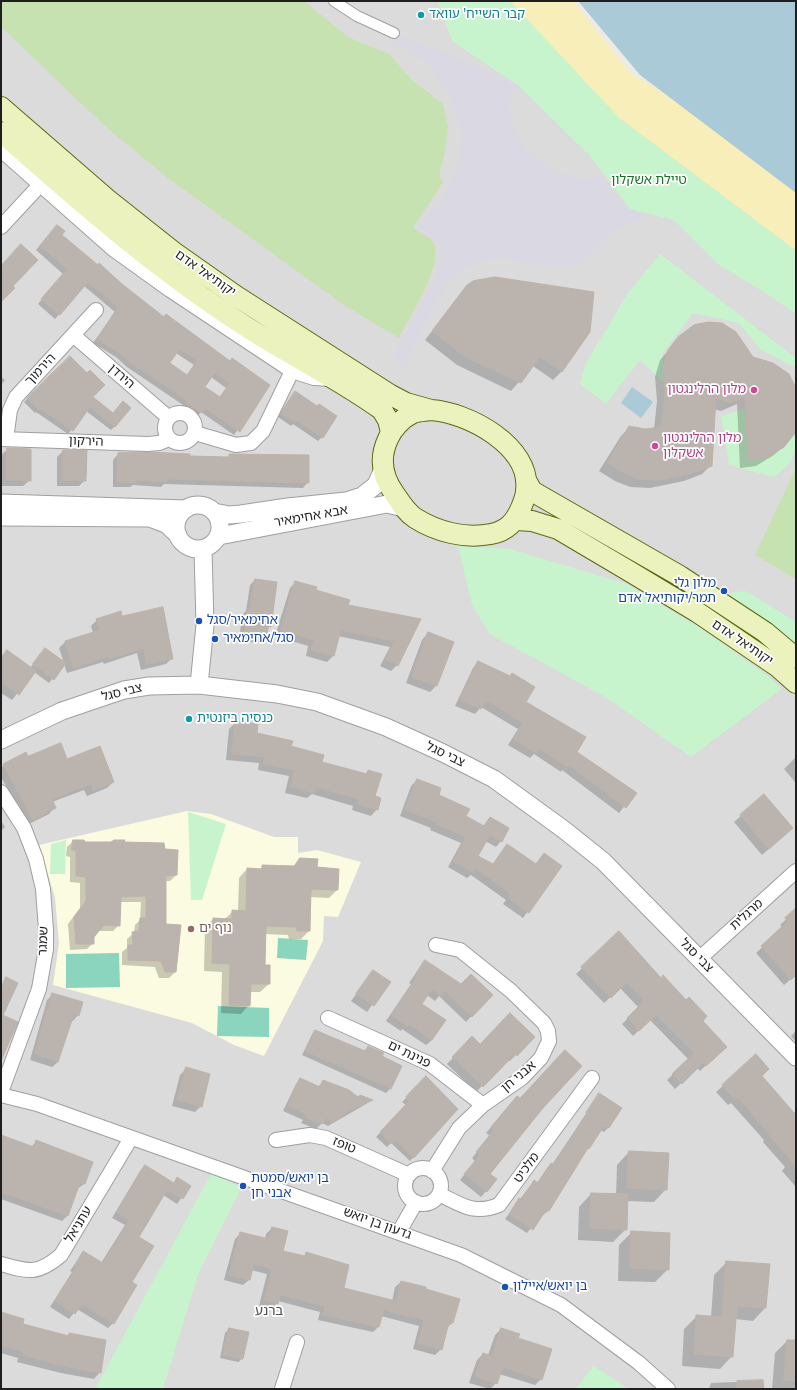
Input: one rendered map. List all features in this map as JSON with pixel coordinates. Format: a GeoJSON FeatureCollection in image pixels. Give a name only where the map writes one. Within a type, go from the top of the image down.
{"type":"FeatureCollection","features":[{"type":"Feature","properties":{"kind":"main road","name":"יקותיאל אדם"},"geometry":{"type":"LineString","coordinates":[[1,107],[107,199],[175,253],[236,296],[389,394],[406,403],[430,410]]}},
{"type":"Feature","properties":{"kind":"main road","name":"יקותיאל אדם"},"geometry":{"type":"LineString","coordinates":[[1,132],[63,188],[149,258],[245,326],[382,410],[388,420],[391,432]]}},
{"type":"Feature","properties":{"kind":"main road"},"geometry":{"type":"LineString","coordinates":[[430,410],[457,415],[490,432],[501,440],[517,457],[522,465],[526,480],[526,490],[516,520],[507,529],[494,534],[481,536],[448,533],[415,518],[404,508],[385,479],[383,469],[383,449],[391,432],[412,414],[430,410]]}},
{"type":"Feature","properties":{"kind":"main road","name":"יקותיאל אדם"},"geometry":{"type":"LineString","coordinates":[[526,480],[532,491],[680,576],[765,632],[796,658]]}},
{"type":"Feature","properties":{"kind":"main road","name":"יקותיאל אדם"},"geometry":{"type":"LineString","coordinates":[[516,520],[532,521],[558,529],[697,612],[778,667],[796,683]]}},
{"type":"Feature","properties":{"kind":"street"},"geometry":{"type":"LineString","coordinates":[[334,1],[358,16],[394,33]]}},
{"type":"Feature","properties":{"kind":"street"},"geometry":{"type":"LineString","coordinates":[[1,150],[113,249],[170,290],[292,371],[314,378],[333,380]]}},
{"type":"Feature","properties":{"kind":"street"},"geometry":{"type":"LineString","coordinates":[[1,227],[40,185]]}},
{"type":"Feature","properties":{"kind":"street","name":"הירמוך"},"geometry":{"type":"LineString","coordinates":[[4,439],[10,410],[16,397],[96,310]]}},
{"type":"Feature","properties":{"kind":"street","name":"הירדן"},"geometry":{"type":"LineString","coordinates":[[73,335],[169,418]]}},
{"type":"Feature","properties":{"kind":"street"},"geometry":{"type":"LineString","coordinates":[[195,433],[236,445],[251,443],[263,431],[292,371]]}},
{"type":"Feature","properties":{"kind":"street"},"geometry":{"type":"LineString","coordinates":[[177,414],[186,414],[193,420],[195,433],[190,440],[181,444],[169,439],[166,435],[165,426],[169,418],[177,414]]}},
{"type":"Feature","properties":{"kind":"street","name":"הירקון"},"geometry":{"type":"LineString","coordinates":[[4,439],[148,444],[159,443],[169,439]]}},
{"type":"Feature","properties":{"kind":"street","name":"אבא אחימאיר"},"geometry":{"type":"LineString","coordinates":[[214,512],[229,515],[241,514],[346,501],[362,496],[376,485],[383,469]]}},
{"type":"Feature","properties":{"kind":"street"},"geometry":{"type":"LineString","coordinates":[[1,503],[186,509],[198,505],[205,506],[214,512],[220,522],[219,536],[212,545],[203,549],[189,547],[184,544],[178,535],[166,524],[150,518],[1,517]]}},
{"type":"Feature","properties":{"kind":"street","name":"אבא אחימאיר"},"geometry":{"type":"LineString","coordinates":[[219,536],[387,504],[404,508]]}},
{"type":"Feature","properties":{"kind":"street"},"geometry":{"type":"LineString","coordinates":[[178,535],[176,530],[177,520],[186,509]]}},
{"type":"Feature","properties":{"kind":"street"},"geometry":{"type":"LineString","coordinates":[[200,685],[205,625],[203,549]]}},
{"type":"Feature","properties":{"kind":"street","name":"צבי סגל"},"geometry":{"type":"LineString","coordinates":[[1,740],[62,711],[124,690],[149,686],[200,685],[277,694],[317,702],[386,727],[443,752],[494,779],[603,861],[796,1057]]}},
{"type":"Feature","properties":{"kind":"street","name":"שמגר"},"geometry":{"type":"LineString","coordinates":[[1,792],[24,828],[36,859],[43,889],[46,930],[46,949],[40,989],[2,1090]]}},
{"type":"Feature","properties":{"kind":"street","name":"מרגלית"},"geometry":{"type":"LineString","coordinates":[[699,959],[796,871]]}},
{"type":"Feature","properties":{"kind":"street","name":"אבני חן"},"geometry":{"type":"LineString","coordinates":[[432,1171],[459,1128],[483,1106],[522,1078],[541,1058],[548,1040],[548,1031],[544,1024],[511,990],[460,950],[436,946]]}},
{"type":"Feature","properties":{"kind":"street","name":"פנינת ים"},"geometry":{"type":"LineString","coordinates":[[328,1018],[430,1064],[483,1106]]}},
{"type":"Feature","properties":{"kind":"street","name":"מלכיט"},"geometry":{"type":"LineString","coordinates":[[439,1194],[470,1209],[486,1210],[499,1205],[592,1078]]}},
{"type":"Feature","properties":{"kind":"street","name":"גדעון בן יואש"},"geometry":{"type":"LineString","coordinates":[[2,1090],[131,1138],[461,1255],[561,1305],[639,1363],[659,1386]]}},
{"type":"Feature","properties":{"kind":"street","name":"טופז"},"geometry":{"type":"LineString","coordinates":[[276,1140],[310,1135],[326,1138],[409,1175]]}},
{"type":"Feature","properties":{"kind":"street","name":"עתניאל"},"geometry":{"type":"LineString","coordinates":[[1,1264],[24,1270],[38,1271],[50,1265],[61,1255],[131,1138]]}},
{"type":"Feature","properties":{"kind":"street"},"geometry":{"type":"LineString","coordinates":[[417,1169],[428,1169],[432,1171],[439,1179],[441,1184],[439,1194],[436,1199],[426,1204],[416,1202],[408,1195],[406,1190],[406,1180],[409,1175],[417,1169]]}},
{"type":"Feature","properties":{"kind":"street"},"geometry":{"type":"LineString","coordinates":[[399,1232],[416,1202]]}},
{"type":"Feature","properties":{"kind":"street"},"geometry":{"type":"LineString","coordinates":[[282,1389],[297,1342]]}},
{"type":"Feature","properties":{"kind":"shaded area"},"geometry":{"type":"Polygon","coordinates":[[[1,1],[519,1],[796,247],[796,1389],[1,1389],[1,1]]]}},
{"type":"Feature","properties":{"kind":"shaded area"},"geometry":{"type":"Polygon","coordinates":[[[394,33],[451,55],[519,86],[513,91],[509,105],[513,121],[523,146],[539,162],[585,181],[601,175],[615,195],[630,209],[647,216],[614,230],[580,266],[548,266],[498,258],[479,261],[455,275],[440,297],[405,367],[393,357],[431,286],[440,262],[438,243],[431,235],[417,228],[437,206],[453,180],[460,157],[461,127],[450,93],[426,63],[394,43],[394,33]]]}},
{"type":"Feature","properties":{"kind":"shaded area","name":"נוף ים"},"geometry":{"type":"Polygon","coordinates":[[[187,811],[211,814],[274,837],[298,837],[298,853],[317,850],[361,862],[338,917],[324,916],[323,941],[264,1056],[234,1045],[192,1023],[53,985],[59,943],[55,898],[39,845],[187,811]]]}},
{"type":"Feature","properties":{"kind":"green space"},"geometry":{"type":"Polygon","coordinates":[[[1,1],[304,1],[348,37],[389,54],[412,80],[443,104],[448,128],[444,156],[439,176],[443,182],[414,226],[414,229],[428,237],[433,242],[436,253],[434,264],[424,291],[399,338],[347,307],[169,179],[105,126],[1,27],[1,1]]]}},
{"type":"Feature","properties":{"kind":"green space","name":"טיילת אשקלון"},"geometry":{"type":"Polygon","coordinates":[[[438,1],[510,1],[619,118],[796,251],[796,314],[764,292],[719,265],[674,220],[630,209],[590,156],[519,86],[452,41],[438,1]]]}},
{"type":"Feature","properties":{"kind":"green space"},"geometry":{"type":"Polygon","coordinates":[[[660,254],[796,358],[796,368],[760,349],[739,323],[693,313],[662,354],[666,385],[640,360],[606,404],[580,384],[585,365],[628,293],[660,254]]]}},
{"type":"Feature","properties":{"kind":"green space"},"geometry":{"type":"Polygon","coordinates":[[[745,409],[749,453],[784,448],[796,430],[796,446],[793,457],[786,467],[774,477],[729,465],[721,416],[745,409]]]}},
{"type":"Feature","properties":{"kind":"green space"},"geometry":{"type":"Polygon","coordinates":[[[796,468],[796,579],[755,555],[796,468]]]}},
{"type":"Feature","properties":{"kind":"green space"},"geometry":{"type":"Polygon","coordinates":[[[458,546],[510,549],[627,584],[697,626],[767,675],[782,689],[691,757],[605,697],[490,634],[472,605],[458,546]]]}},
{"type":"Feature","properties":{"kind":"green space"},"geometry":{"type":"Polygon","coordinates":[[[746,591],[796,622],[796,651],[748,613],[728,593],[746,591]]]}},
{"type":"Feature","properties":{"kind":"green space"},"geometry":{"type":"Polygon","coordinates":[[[188,812],[226,824],[202,900],[191,900],[188,812]]]}},
{"type":"Feature","properties":{"kind":"green space"},"geometry":{"type":"Polygon","coordinates":[[[66,840],[65,874],[50,874],[51,844],[66,840]]]}},
{"type":"Feature","properties":{"kind":"green space"},"geometry":{"type":"Polygon","coordinates":[[[278,938],[308,940],[306,960],[277,958],[278,938]]]}},
{"type":"Feature","properties":{"kind":"green space"},"geometry":{"type":"Polygon","coordinates":[[[119,953],[120,987],[66,988],[66,954],[119,953]]]}},
{"type":"Feature","properties":{"kind":"green space"},"geometry":{"type":"Polygon","coordinates":[[[218,1006],[269,1008],[269,1037],[217,1036],[218,1006]]]}},
{"type":"Feature","properties":{"kind":"green space"},"geometry":{"type":"Polygon","coordinates":[[[212,1172],[241,1188],[199,1272],[163,1389],[95,1389],[212,1172]]]}},
{"type":"Feature","properties":{"kind":"green space"},"geometry":{"type":"Polygon","coordinates":[[[594,1366],[629,1389],[575,1389],[594,1366]]]}},
{"type":"Feature","properties":{"kind":"sand"},"geometry":{"type":"Polygon","coordinates":[[[506,1],[573,1],[630,73],[702,117],[796,183],[796,251],[619,118],[506,1]]]}},
{"type":"Feature","properties":{"kind":"water"},"geometry":{"type":"Polygon","coordinates":[[[578,1],[796,1],[796,193],[640,75],[578,1]]]}},
{"type":"Feature","properties":{"kind":"water"},"geometry":{"type":"Polygon","coordinates":[[[632,387],[653,402],[641,418],[621,403],[632,387]]]}},
{"type":"Feature","properties":{"kind":"building"},"geometry":{"type":"Polygon","coordinates":[[[57,225],[65,231],[62,235],[98,265],[99,263],[122,284],[164,317],[166,314],[230,361],[232,358],[270,385],[240,432],[205,408],[202,413],[186,402],[187,400],[131,363],[120,353],[97,339],[118,307],[88,282],[60,315],[41,299],[67,269],[40,246],[57,225]],[[180,349],[170,363],[187,375],[197,361],[180,349]],[[215,373],[205,387],[220,397],[230,383],[215,373]]]}},
{"type":"Feature","properties":{"kind":"building"},"geometry":{"type":"Polygon","coordinates":[[[21,244],[38,260],[13,286],[15,288],[1,302],[1,266],[21,244]]]}},
{"type":"Feature","properties":{"kind":"building"},"geometry":{"type":"Polygon","coordinates":[[[495,277],[594,292],[590,332],[562,372],[540,357],[521,383],[465,357],[432,331],[467,285],[473,281],[495,277]]]}},
{"type":"Feature","properties":{"kind":"building"},"geometry":{"type":"Polygon","coordinates":[[[708,322],[722,323],[736,332],[753,357],[773,363],[789,374],[796,388],[796,432],[784,447],[766,458],[748,460],[745,397],[730,403],[716,398],[712,466],[693,473],[659,480],[639,479],[624,473],[607,463],[629,426],[645,429],[661,427],[665,392],[663,368],[668,350],[678,337],[694,325],[708,322]]]}},
{"type":"Feature","properties":{"kind":"building"},"geometry":{"type":"Polygon","coordinates":[[[70,356],[87,373],[90,370],[105,385],[93,397],[113,413],[123,401],[131,408],[115,427],[90,407],[73,431],[41,409],[39,410],[27,398],[70,356]]]}},
{"type":"Feature","properties":{"kind":"building"},"geometry":{"type":"Polygon","coordinates":[[[295,391],[317,406],[319,404],[337,416],[323,438],[297,420],[296,423],[281,413],[295,391]]]}},
{"type":"Feature","properties":{"kind":"building"},"geometry":{"type":"Polygon","coordinates":[[[7,448],[31,449],[31,481],[7,480],[7,448]]]}},
{"type":"Feature","properties":{"kind":"building"},"geometry":{"type":"Polygon","coordinates":[[[63,450],[87,450],[86,481],[62,480],[63,450]]]}},
{"type":"Feature","properties":{"kind":"building"},"geometry":{"type":"Polygon","coordinates":[[[147,452],[190,454],[190,456],[229,457],[229,454],[309,455],[309,483],[167,479],[167,482],[136,480],[136,483],[117,482],[118,453],[147,452]]]}},
{"type":"Feature","properties":{"kind":"building"},"geometry":{"type":"Polygon","coordinates":[[[255,579],[277,582],[271,627],[268,626],[267,638],[244,636],[247,609],[250,609],[255,579]]]}},
{"type":"Feature","properties":{"kind":"building"},"geometry":{"type":"Polygon","coordinates":[[[295,581],[317,587],[316,590],[350,600],[348,605],[421,619],[398,666],[385,659],[395,641],[341,630],[334,656],[311,650],[314,640],[281,630],[295,581]]]}},
{"type":"Feature","properties":{"kind":"building"},"geometry":{"type":"Polygon","coordinates":[[[163,607],[173,659],[147,664],[143,648],[110,659],[109,656],[73,668],[65,641],[100,630],[96,619],[121,611],[122,616],[163,607]]]}},
{"type":"Feature","properties":{"kind":"building"},"geometry":{"type":"Polygon","coordinates":[[[428,632],[454,642],[437,686],[412,677],[428,632]]]}},
{"type":"Feature","properties":{"kind":"building"},"geometry":{"type":"Polygon","coordinates":[[[45,648],[66,663],[54,680],[33,664],[45,648]]]}},
{"type":"Feature","properties":{"kind":"building"},"geometry":{"type":"Polygon","coordinates":[[[7,650],[36,671],[19,695],[1,682],[1,658],[7,650]]]}},
{"type":"Feature","properties":{"kind":"building"},"geometry":{"type":"Polygon","coordinates":[[[478,661],[510,676],[512,673],[535,687],[526,702],[586,737],[577,752],[637,793],[626,808],[569,765],[567,767],[539,748],[536,753],[513,739],[523,723],[486,700],[481,709],[460,700],[478,661]]]}},
{"type":"Feature","properties":{"kind":"building"},"geometry":{"type":"Polygon","coordinates":[[[235,721],[258,724],[257,733],[293,741],[291,746],[324,755],[322,762],[367,774],[368,770],[382,774],[375,796],[381,798],[378,810],[357,804],[359,799],[316,787],[314,793],[291,787],[295,770],[263,764],[265,757],[232,754],[235,721]]]}},
{"type":"Feature","properties":{"kind":"building"},"geometry":{"type":"Polygon","coordinates":[[[61,743],[67,759],[100,746],[114,782],[93,791],[91,784],[52,799],[56,808],[33,820],[3,764],[26,752],[28,756],[61,743]]]}},
{"type":"Feature","properties":{"kind":"building"},"geometry":{"type":"Polygon","coordinates":[[[417,779],[441,788],[439,795],[470,809],[466,816],[484,826],[490,817],[509,828],[502,842],[490,835],[478,856],[493,864],[507,844],[536,864],[544,853],[562,866],[529,913],[508,898],[511,894],[476,869],[474,873],[453,861],[466,837],[436,824],[437,822],[405,810],[417,779]]]}},
{"type":"Feature","properties":{"kind":"building"},"geometry":{"type":"Polygon","coordinates":[[[764,794],[793,828],[769,849],[740,815],[764,794]]]}},
{"type":"Feature","properties":{"kind":"building"},"geometry":{"type":"Polygon","coordinates":[[[73,840],[84,840],[85,842],[111,842],[114,840],[125,840],[124,842],[164,843],[165,849],[178,850],[177,875],[166,876],[166,924],[181,925],[176,972],[165,972],[161,961],[128,960],[128,945],[133,945],[132,932],[139,931],[140,918],[146,918],[146,896],[121,897],[120,926],[104,925],[94,937],[94,944],[76,944],[74,917],[86,901],[86,877],[76,876],[76,850],[72,850],[73,840]]]}},
{"type":"Feature","properties":{"kind":"building"},"geometry":{"type":"Polygon","coordinates":[[[300,858],[318,859],[317,867],[339,869],[338,890],[311,889],[310,931],[297,931],[296,927],[266,926],[265,965],[270,965],[270,984],[251,984],[250,1006],[229,1005],[230,964],[212,963],[213,918],[232,919],[232,910],[246,911],[247,868],[262,869],[262,865],[294,866],[300,858]]]}},
{"type":"Feature","properties":{"kind":"building"},"geometry":{"type":"Polygon","coordinates":[[[796,908],[796,975],[791,980],[761,946],[788,921],[785,918],[796,908]]]}},
{"type":"Feature","properties":{"kind":"building"},"geometry":{"type":"Polygon","coordinates":[[[619,931],[661,978],[663,975],[686,1000],[689,997],[707,1016],[703,1021],[727,1047],[706,1066],[703,1063],[682,1084],[672,1074],[694,1053],[656,1015],[639,1031],[627,1018],[644,1001],[627,982],[611,998],[581,967],[619,931]]]}},
{"type":"Feature","properties":{"kind":"building"},"geometry":{"type":"Polygon","coordinates":[[[425,960],[461,984],[471,974],[493,995],[472,1017],[445,991],[441,996],[432,989],[422,1004],[446,1020],[432,1040],[409,1024],[407,1026],[391,1015],[416,978],[414,977],[425,960]]]}},
{"type":"Feature","properties":{"kind":"building"},"geometry":{"type":"Polygon","coordinates":[[[373,970],[391,982],[374,1006],[356,994],[373,970]]]}},
{"type":"Feature","properties":{"kind":"building"},"geometry":{"type":"Polygon","coordinates":[[[6,977],[18,983],[3,1015],[18,1022],[1,1061],[1,988],[6,977]]]}},
{"type":"Feature","properties":{"kind":"building"},"geometry":{"type":"Polygon","coordinates":[[[52,993],[83,1002],[79,1016],[74,1014],[58,1062],[35,1054],[52,993]]]}},
{"type":"Feature","properties":{"kind":"building"},"geometry":{"type":"Polygon","coordinates":[[[510,1013],[535,1037],[517,1056],[515,1054],[483,1087],[452,1057],[472,1036],[480,1044],[510,1013]]]}},
{"type":"Feature","properties":{"kind":"building"},"geometry":{"type":"Polygon","coordinates":[[[315,1030],[365,1051],[368,1046],[384,1053],[382,1056],[402,1066],[391,1089],[305,1051],[315,1030]]]}},
{"type":"Feature","properties":{"kind":"building"},"geometry":{"type":"Polygon","coordinates":[[[565,1050],[582,1066],[543,1108],[490,1174],[497,1179],[487,1192],[464,1174],[480,1155],[476,1152],[494,1130],[491,1127],[517,1096],[520,1098],[565,1050]]]}},
{"type":"Feature","properties":{"kind":"building"},"geometry":{"type":"Polygon","coordinates":[[[756,1054],[769,1069],[762,1076],[796,1115],[796,1167],[738,1097],[735,1100],[722,1085],[756,1054]]]}},
{"type":"Feature","properties":{"kind":"building"},"geometry":{"type":"Polygon","coordinates":[[[186,1067],[210,1074],[202,1107],[177,1100],[186,1067]]]}},
{"type":"Feature","properties":{"kind":"building"},"geometry":{"type":"Polygon","coordinates":[[[426,1076],[458,1109],[414,1158],[396,1140],[392,1144],[380,1132],[409,1101],[406,1097],[426,1076]]]}},
{"type":"Feature","properties":{"kind":"building"},"geometry":{"type":"Polygon","coordinates":[[[300,1078],[320,1087],[323,1080],[349,1090],[358,1097],[360,1095],[373,1100],[349,1111],[333,1122],[326,1118],[322,1124],[305,1118],[307,1115],[288,1106],[300,1078]]]}},
{"type":"Feature","properties":{"kind":"building"},"geometry":{"type":"Polygon","coordinates":[[[599,1093],[622,1108],[609,1128],[604,1126],[589,1149],[588,1148],[549,1211],[546,1210],[533,1230],[509,1214],[519,1198],[522,1200],[534,1180],[538,1183],[551,1163],[553,1164],[587,1114],[586,1113],[599,1093]]]}},
{"type":"Feature","properties":{"kind":"building"},"geometry":{"type":"Polygon","coordinates":[[[1,1135],[34,1147],[36,1140],[93,1162],[85,1184],[80,1183],[68,1216],[1,1192],[1,1135]]]}},
{"type":"Feature","properties":{"kind":"building"},"geometry":{"type":"Polygon","coordinates":[[[629,1151],[669,1153],[667,1190],[627,1188],[629,1151]]]}},
{"type":"Feature","properties":{"kind":"building"},"geometry":{"type":"Polygon","coordinates":[[[145,1165],[174,1183],[177,1177],[191,1186],[183,1199],[167,1190],[139,1237],[154,1246],[132,1282],[137,1285],[114,1324],[82,1304],[75,1314],[55,1301],[76,1267],[75,1265],[83,1251],[103,1263],[129,1220],[117,1212],[145,1165]]]}},
{"type":"Feature","properties":{"kind":"building"},"geometry":{"type":"Polygon","coordinates":[[[591,1193],[628,1194],[627,1230],[590,1228],[591,1193]]]}},
{"type":"Feature","properties":{"kind":"building"},"geometry":{"type":"Polygon","coordinates":[[[272,1227],[288,1231],[283,1251],[305,1256],[306,1252],[349,1265],[344,1288],[396,1301],[401,1281],[426,1287],[426,1289],[460,1299],[453,1323],[449,1322],[442,1350],[418,1343],[424,1320],[384,1310],[379,1327],[323,1315],[325,1306],[280,1295],[278,1304],[264,1300],[272,1269],[254,1264],[250,1280],[229,1275],[240,1232],[269,1239],[272,1227]]]}},
{"type":"Feature","properties":{"kind":"building"},"geometry":{"type":"Polygon","coordinates":[[[631,1231],[670,1233],[669,1270],[630,1268],[631,1231]]]}},
{"type":"Feature","properties":{"kind":"building"},"geometry":{"type":"Polygon","coordinates":[[[726,1261],[770,1264],[766,1308],[737,1306],[733,1357],[694,1354],[696,1315],[722,1317],[726,1261]]]}},
{"type":"Feature","properties":{"kind":"building"},"geometry":{"type":"Polygon","coordinates":[[[1,1312],[24,1319],[23,1324],[69,1336],[69,1333],[106,1340],[101,1373],[67,1367],[23,1355],[24,1352],[1,1345],[1,1312]]]}},
{"type":"Feature","properties":{"kind":"building"},"geometry":{"type":"Polygon","coordinates":[[[229,1328],[249,1332],[243,1359],[223,1355],[229,1328]]]}},
{"type":"Feature","properties":{"kind":"building"},"geometry":{"type":"Polygon","coordinates":[[[501,1328],[520,1334],[518,1338],[552,1349],[542,1380],[503,1367],[497,1384],[475,1376],[483,1353],[492,1356],[501,1328]]]}},
{"type":"Feature","properties":{"kind":"building"},"geometry":{"type":"Polygon","coordinates":[[[787,1340],[796,1340],[796,1381],[784,1380],[787,1340]]]}},
{"type":"Feature","properties":{"kind":"building"},"geometry":{"type":"Polygon","coordinates":[[[763,1380],[764,1389],[737,1389],[737,1381],[763,1380]]]}},
{"type":"Feature","properties":{"kind":"place","name":"קבר השייח' עוואד"},"geometry":{"type":"Point","coordinates":[421,15]}},
{"type":"Feature","properties":{"kind":"place","name":"מלון הרלינגטון"},"geometry":{"type":"Point","coordinates":[754,390]}},
{"type":"Feature","properties":{"kind":"place","name":"מלון הרלינגטון אשקלון"},"geometry":{"type":"Point","coordinates":[655,446]}},
{"type":"Feature","properties":{"kind":"place","name":"מלון גלי תמר/יקותיאל אדם"},"geometry":{"type":"Point","coordinates":[724,591]}},
{"type":"Feature","properties":{"kind":"place","name":"אחימאיר/סגל"},"geometry":{"type":"Point","coordinates":[199,621]}},
{"type":"Feature","properties":{"kind":"place","name":"סגל/אחימאיר"},"geometry":{"type":"Point","coordinates":[215,639]}},
{"type":"Feature","properties":{"kind":"place","name":"כנסיה ביזנטית"},"geometry":{"type":"Point","coordinates":[189,719]}},
{"type":"Feature","properties":{"kind":"place","name":"נוף ים"},"geometry":{"type":"Point","coordinates":[191,929]}},
{"type":"Feature","properties":{"kind":"place","name":"בן יואש/סמטת אבני חן"},"geometry":{"type":"Point","coordinates":[243,1186]}},
{"type":"Feature","properties":{"kind":"place","name":"בן יואש/איילון"},"geometry":{"type":"Point","coordinates":[505,1287]}},
{"type":"Feature","properties":{"kind":"district","name":"ברנע"},"geometry":{"type":"Point","coordinates":[269,1312]}}]}
